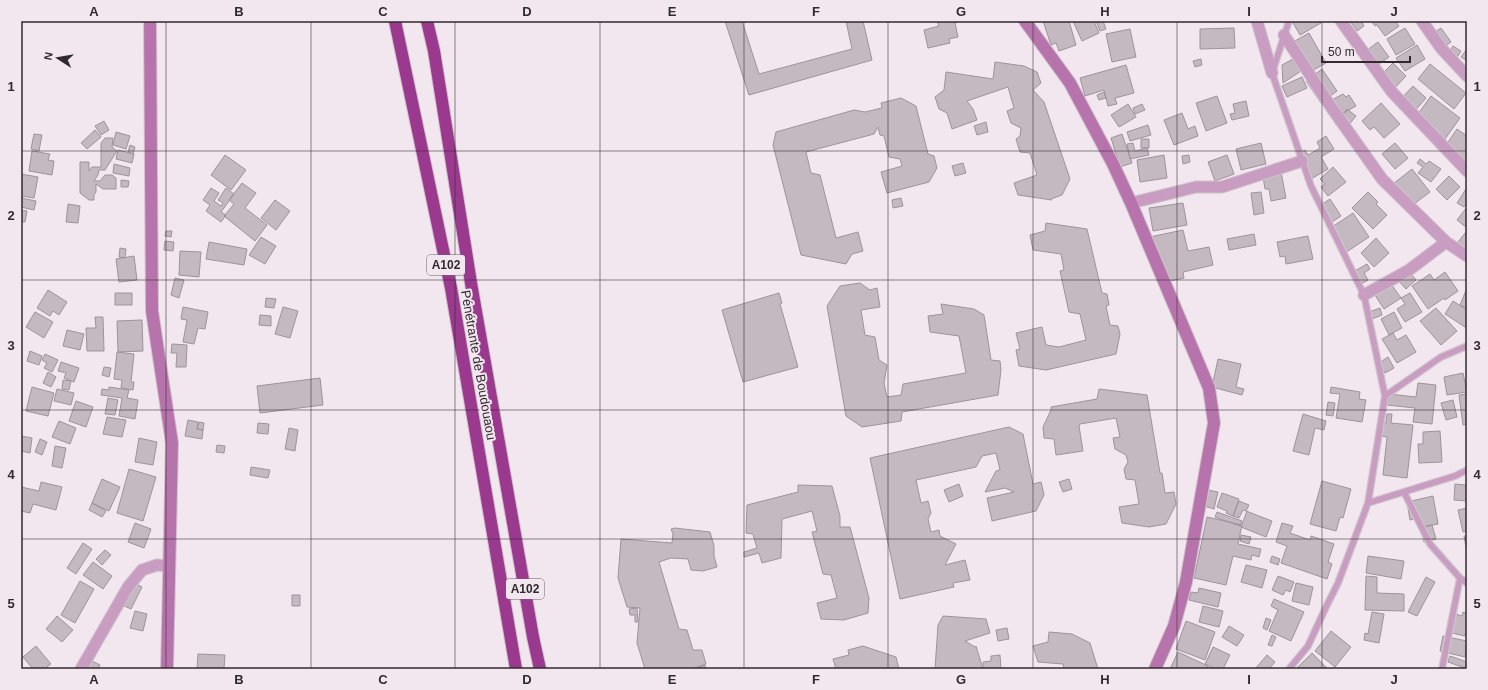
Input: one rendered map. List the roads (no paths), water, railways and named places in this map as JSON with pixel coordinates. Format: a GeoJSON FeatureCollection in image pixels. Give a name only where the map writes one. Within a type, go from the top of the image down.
{"type":"FeatureCollection","features":[{"type":"Feature","properties":{"kind":"highway"},"geometry":{"type":"LineString","coordinates":[[388,21],[403,59]]}},
{"type":"Feature","properties":{"kind":"highway","name":"Pénétrante de Boudouaou"},"geometry":{"type":"LineString","coordinates":[[396,21],[451,288],[490,511],[510,642],[516,669]]}},
{"type":"Feature","properties":{"kind":"highway","name":"Pénétrante de Boudouaou"},"geometry":{"type":"LineString","coordinates":[[427,21],[434,52],[471,283],[540,669]]}},
{"type":"Feature","properties":{"kind":"street"},"geometry":{"type":"LineString","coordinates":[[150,21],[152,311],[172,443],[168,566],[167,669]]}},
{"type":"Feature","properties":{"kind":"street"},"geometry":{"type":"LineString","coordinates":[[1025,21],[1070,83],[1113,164],[1209,388],[1214,423],[1186,582],[1174,626],[1156,669]]}},
{"type":"Feature","properties":{"kind":"street"},"geometry":{"type":"LineString","coordinates":[[1257,21],[1272,73]]}},
{"type":"Feature","properties":{"kind":"street"},"geometry":{"type":"LineString","coordinates":[[1341,21],[1392,92],[1467,171]]}},
{"type":"Feature","properties":{"kind":"street"},"geometry":{"type":"LineString","coordinates":[[1422,21],[1441,48],[1467,76]]}},
{"type":"Feature","properties":{"kind":"street"},"geometry":{"type":"LineString","coordinates":[[1284,35],[1331,107],[1382,179],[1446,242],[1467,256]]}},
{"type":"Feature","properties":{"kind":"street"},"geometry":{"type":"LineString","coordinates":[[1131,203],[1196,187],[1222,187],[1302,161]]}},
{"type":"Feature","properties":{"kind":"street"},"geometry":{"type":"LineString","coordinates":[[1364,296],[1409,270],[1446,242]]}},
{"type":"Feature","properties":{"kind":"street"},"geometry":{"type":"LineString","coordinates":[[81,669],[128,588],[142,570],[157,565],[168,566]]}},
{"type":"Feature","properties":{"kind":"lane"},"geometry":{"type":"LineString","coordinates":[[1289,21],[1272,73],[1311,186],[1364,296],[1385,396],[1368,503],[1338,583],[1308,646],[1289,669]]}},
{"type":"Feature","properties":{"kind":"lane"},"geometry":{"type":"LineString","coordinates":[[1385,396],[1441,357],[1467,346]]}},
{"type":"Feature","properties":{"kind":"lane"},"geometry":{"type":"LineString","coordinates":[[1368,503],[1455,476],[1467,470]]}},
{"type":"Feature","properties":{"kind":"lane"},"geometry":{"type":"LineString","coordinates":[[1404,492],[1430,544],[1460,578],[1467,583]]}},
{"type":"Feature","properties":{"kind":"lane"},"geometry":{"type":"LineString","coordinates":[[1442,669],[1460,578]]}}]}
